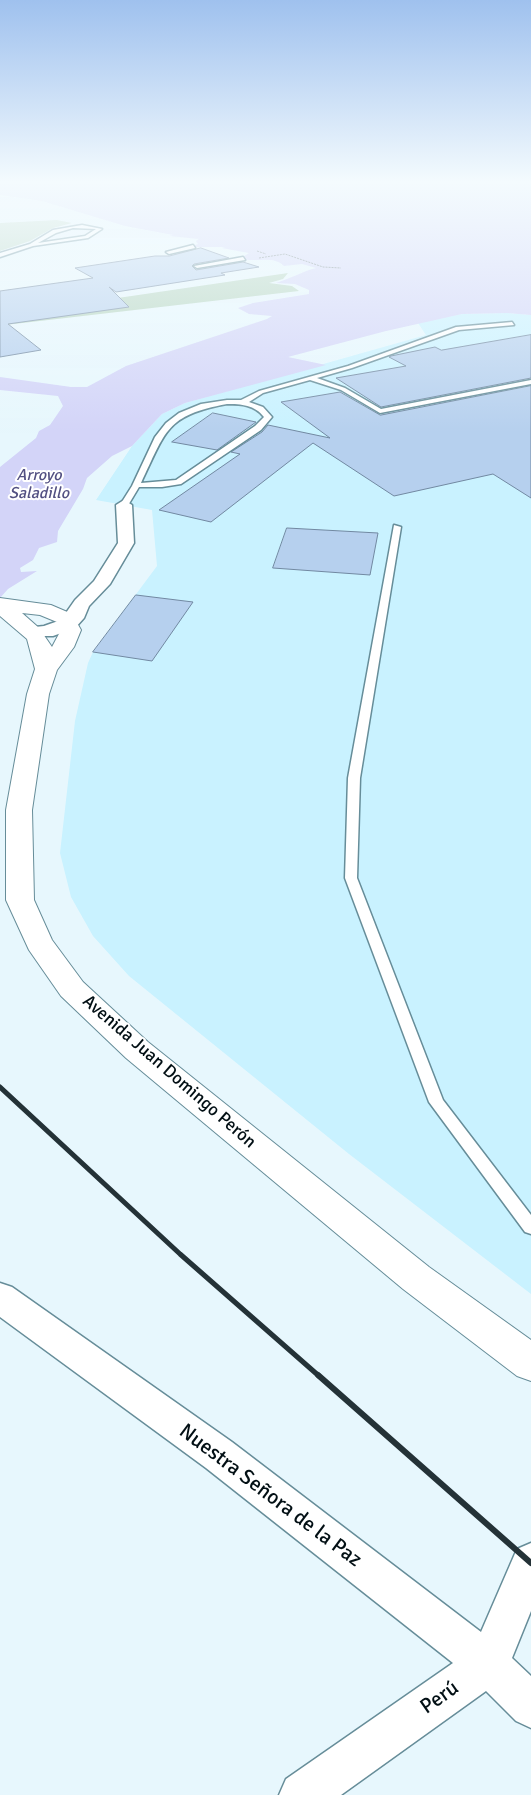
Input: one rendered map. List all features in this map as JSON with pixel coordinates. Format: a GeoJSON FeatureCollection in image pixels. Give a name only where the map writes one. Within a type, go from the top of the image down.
{"type":"FeatureCollection","features":[{"type":"Feature","properties":{"kind":"street"},"geometry":{"type":"LineString","coordinates":[[30,629],[46,632],[60,618],[77,614],[81,604],[101,584],[126,543],[124,505]]}},
{"type":"Feature","properties":{"kind":"street"},"geometry":{"type":"LineString","coordinates":[[0,606],[44,609],[60,618]]}},
{"type":"Feature","properties":{"kind":"street"},"geometry":{"type":"LineString","coordinates":[[0,606],[30,629],[44,654],[46,669]]}},
{"type":"Feature","properties":{"kind":"street","name":"Avenida Juan Domingo Perón"},"geometry":{"type":"LineString","coordinates":[[60,618],[71,630],[63,647],[46,669],[38,694],[19,810],[20,900],[39,943],[72,989],[137,1050],[416,1278],[531,1364]]}},
{"type":"Feature","properties":{"kind":"street","name":"Nuestra Señora de la Paz"},"geometry":{"type":"LineString","coordinates":[[0,1298],[219,1456],[488,1664],[531,1706]]}},
{"type":"Feature","properties":{"kind":"street"},"geometry":{"type":"LineString","coordinates":[[488,1664],[531,1563]]}},
{"type":"Feature","properties":{"kind":"street","name":"Perú"},"geometry":{"type":"LineString","coordinates":[[302,1795],[488,1664]]}},
{"type":"Feature","properties":{"kind":"lane"},"geometry":{"type":"LineString","coordinates":[[197,266],[205,265]]}},
{"type":"Feature","properties":{"kind":"lane"},"geometry":{"type":"LineString","coordinates":[[241,403],[261,392],[350,367],[458,328],[512,324]]}},
{"type":"Feature","properties":{"kind":"lane"},"geometry":{"type":"LineString","coordinates":[[308,378],[343,389],[380,411],[531,382]]}},
{"type":"Feature","properties":{"kind":"lane"},"geometry":{"type":"LineString","coordinates":[[124,505],[138,485],[157,439],[173,419],[192,409],[212,404],[241,403],[263,409],[268,417],[258,428],[178,482],[162,485],[138,485]]}},
{"type":"Feature","properties":{"kind":"lane"},"geometry":{"type":"LineString","coordinates":[[398,527],[354,778],[351,878],[436,1102],[531,1227]]}},
{"type":"Feature","properties":{"kind":"path"},"geometry":{"type":"LineString","coordinates":[[316,265],[341,268]]}},
{"type":"Feature","properties":{"kind":"shaded area"},"geometry":{"type":"Polygon","coordinates":[[[507,313],[531,315],[531,1294],[349,1154],[129,976],[93,936],[71,897],[60,853],[75,721],[88,663],[93,652],[157,566],[152,510],[96,500],[132,446],[162,414],[185,403],[426,335],[418,323],[462,314],[507,313]]]}},
{"type":"Feature","properties":{"kind":"green space"},"geometry":{"type":"Polygon","coordinates":[[[288,273],[283,279],[269,283],[292,286],[299,291],[5,325],[36,310],[288,273]]]}},
{"type":"Feature","properties":{"kind":"water","name":"Arroyo Saladillo"},"geometry":{"type":"Polygon","coordinates":[[[305,265],[531,265],[531,315],[507,313],[462,314],[386,331],[288,357],[326,365],[185,403],[162,414],[132,446],[112,456],[87,478],[83,489],[58,531],[57,542],[39,548],[33,560],[20,568],[21,572],[37,571],[8,589],[0,598],[0,467],[36,438],[39,431],[50,425],[63,406],[58,396],[0,390],[0,377],[71,387],[87,387],[126,366],[267,319],[272,316],[249,314],[238,308],[253,303],[309,294],[309,290],[295,284],[276,283],[316,268],[305,265]]]}},
{"type":"Feature","properties":{"kind":"building"},"geometry":{"type":"Polygon","coordinates":[[[97,265],[193,265],[192,266],[196,270],[227,265],[252,265],[259,267],[221,273],[225,275],[116,292],[109,287],[129,307],[8,324],[41,350],[0,357],[0,291],[93,278],[75,268],[97,265]]]}},
{"type":"Feature","properties":{"kind":"building"},"geometry":{"type":"Polygon","coordinates":[[[531,335],[531,378],[381,407],[336,378],[406,366],[389,357],[391,356],[435,347],[441,350],[531,335]]]}},
{"type":"Feature","properties":{"kind":"building"},"geometry":{"type":"Polygon","coordinates":[[[531,386],[531,498],[493,474],[394,496],[313,443],[211,522],[159,510],[240,454],[231,452],[262,432],[268,425],[330,438],[281,402],[340,392],[380,415],[531,386]]]}},
{"type":"Feature","properties":{"kind":"building"},"geometry":{"type":"Polygon","coordinates":[[[213,413],[256,422],[217,450],[172,442],[213,413]]]}},
{"type":"Feature","properties":{"kind":"building"},"geometry":{"type":"Polygon","coordinates":[[[287,528],[378,533],[370,575],[273,568],[287,528]]]}},
{"type":"Feature","properties":{"kind":"building"},"geometry":{"type":"Polygon","coordinates":[[[136,595],[193,602],[152,661],[93,652],[136,595]]]}},
{"type":"Feature","properties":{"kind":"railway"},"geometry":{"type":"LineString","coordinates":[[0,1087],[180,1254],[319,1376]]}},
{"type":"Feature","properties":{"kind":"railway"},"geometry":{"type":"LineString","coordinates":[[318,1375],[531,1563]]}}]}
